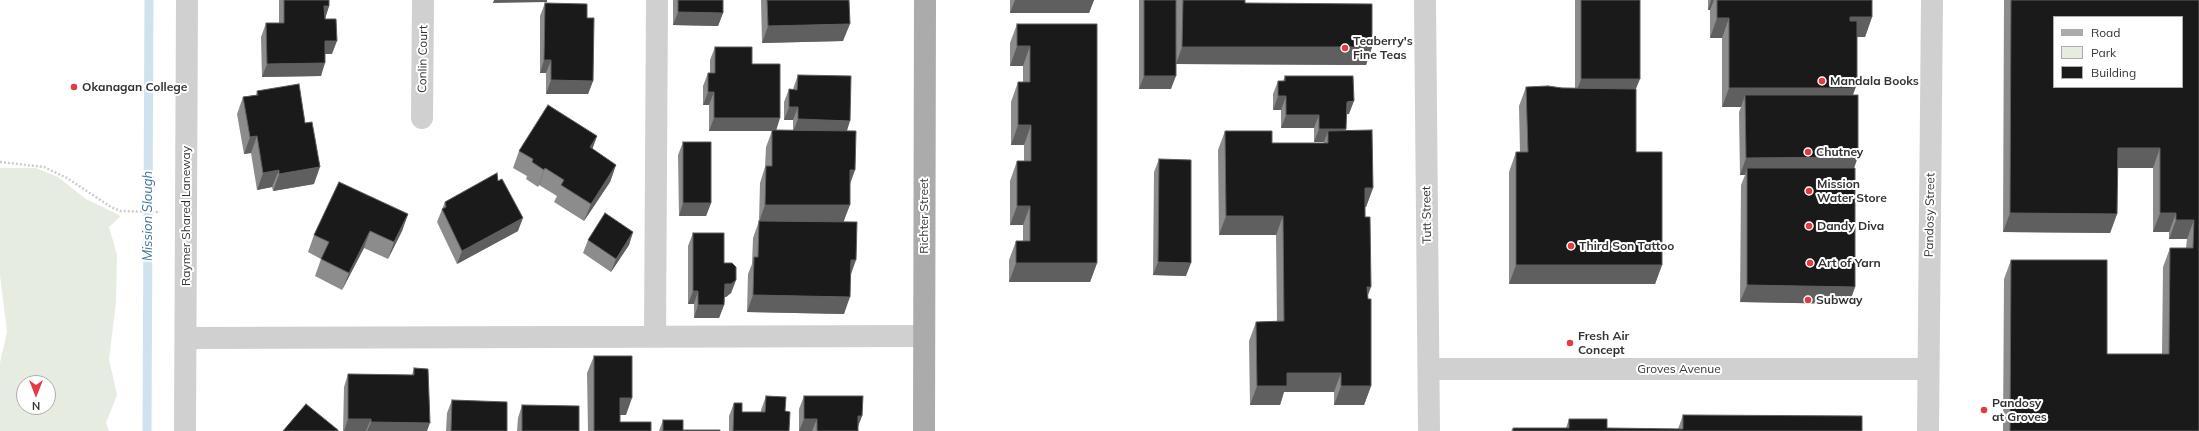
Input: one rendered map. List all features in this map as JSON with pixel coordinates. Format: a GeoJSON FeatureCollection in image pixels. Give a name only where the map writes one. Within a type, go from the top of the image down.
{"type":"FeatureCollection","features":[{"type":"Feature","properties":{"kind":"main road","name":"Richter Street"},"geometry":{"type":"LineString","coordinates":[[924,431],[923,336],[925,0]]}},
{"type":"Feature","properties":{"kind":"street","name":"Raymer Shared Laneway"},"geometry":{"type":"LineString","coordinates":[[185,431],[187,0]]}},
{"type":"Feature","properties":{"kind":"street","name":"Conlin Court"},"geometry":{"type":"LineString","coordinates":[[422,118],[423,0]]}},
{"type":"Feature","properties":{"kind":"street"},"geometry":{"type":"LineString","coordinates":[[656,336],[657,0]]}},
{"type":"Feature","properties":{"kind":"street","name":"Tutt Street"},"geometry":{"type":"LineString","coordinates":[[1425,0],[1429,431]]}},
{"type":"Feature","properties":{"kind":"street","name":"Pandosy Street"},"geometry":{"type":"LineString","coordinates":[[1928,431],[1932,0]]}},
{"type":"Feature","properties":{"kind":"street"},"geometry":{"type":"LineString","coordinates":[[186,338],[923,336]]}},
{"type":"Feature","properties":{"kind":"street","name":"Groves Avenue"},"geometry":{"type":"LineString","coordinates":[[1429,369],[1928,369]]}},
{"type":"Feature","properties":{"kind":"path"},"geometry":{"type":"LineString","coordinates":[[0,162],[44,167],[67,178],[111,207],[121,211],[162,212]]}},
{"type":"Feature","properties":{"kind":"green space"},"geometry":{"type":"Polygon","coordinates":[[[0,168],[36,168],[58,177],[86,199],[121,216],[109,227],[117,255],[116,302],[109,359],[117,395],[106,423],[109,431],[0,431],[0,363],[7,332],[0,275],[0,168]]]}},
{"type":"Feature","properties":{"kind":"building"},"geometry":{"type":"Polygon","coordinates":[[[284,0],[329,0],[329,6],[324,6],[325,19],[336,19],[337,41],[325,41],[325,63],[267,64],[266,23],[284,23],[284,0]]]}},
{"type":"Feature","properties":{"kind":"building"},"geometry":{"type":"Polygon","coordinates":[[[678,0],[723,0],[723,13],[678,12],[678,0]]]}},
{"type":"Feature","properties":{"kind":"building"},"geometry":{"type":"Polygon","coordinates":[[[767,0],[849,0],[850,24],[768,26],[767,0]]]}},
{"type":"Feature","properties":{"kind":"building"},"geometry":{"type":"Polygon","coordinates":[[[1144,0],[1176,0],[1176,76],[1144,76],[1144,0]]]}},
{"type":"Feature","properties":{"kind":"building"},"geometry":{"type":"Polygon","coordinates":[[[1183,0],[1245,0],[1245,3],[1372,4],[1372,47],[1182,47],[1183,0]]]}},
{"type":"Feature","properties":{"kind":"building"},"geometry":{"type":"Polygon","coordinates":[[[1581,0],[1640,0],[1640,79],[1581,79],[1581,0]]]}},
{"type":"Feature","properties":{"kind":"building"},"geometry":{"type":"Polygon","coordinates":[[[1717,0],[1872,0],[1872,17],[1850,17],[1850,21],[1857,21],[1857,84],[1851,84],[1851,88],[1729,88],[1729,18],[1717,18],[1717,0]]]}},
{"type":"Feature","properties":{"kind":"building"},"geometry":{"type":"Polygon","coordinates":[[[2011,0],[2199,0],[2199,431],[2010,431],[2011,260],[2107,260],[2107,354],[2169,354],[2170,248],[2193,248],[2194,220],[2176,220],[2176,213],[2160,213],[2160,148],[2118,148],[2117,214],[2010,213],[2011,0]]]}},
{"type":"Feature","properties":{"kind":"building"},"geometry":{"type":"Polygon","coordinates":[[[545,3],[587,4],[587,18],[594,18],[593,81],[551,80],[551,60],[544,60],[545,3]]]}},
{"type":"Feature","properties":{"kind":"building"},"geometry":{"type":"Polygon","coordinates":[[[1017,24],[1097,24],[1097,263],[1016,263],[1016,241],[1030,241],[1030,206],[1017,206],[1017,161],[1031,161],[1031,125],[1018,125],[1018,82],[1030,82],[1030,46],[1017,46],[1017,24]]]}},
{"type":"Feature","properties":{"kind":"building"},"geometry":{"type":"Polygon","coordinates":[[[715,47],[752,47],[752,64],[780,64],[780,118],[714,118],[714,92],[708,92],[708,73],[715,73],[715,47]]]}},
{"type":"Feature","properties":{"kind":"building"},"geometry":{"type":"Polygon","coordinates":[[[798,75],[851,76],[850,121],[798,119],[798,107],[789,107],[789,89],[797,90],[798,75]]]}},
{"type":"Feature","properties":{"kind":"building"},"geometry":{"type":"Polygon","coordinates":[[[1285,76],[1353,76],[1354,101],[1347,102],[1346,129],[1319,129],[1319,115],[1286,115],[1286,96],[1278,96],[1278,81],[1285,81],[1285,76]]]}},
{"type":"Feature","properties":{"kind":"building"},"geometry":{"type":"Polygon","coordinates":[[[299,84],[305,123],[312,122],[320,167],[279,174],[279,170],[263,173],[257,136],[250,137],[243,97],[258,95],[257,91],[299,84]]]}},
{"type":"Feature","properties":{"kind":"building"},"geometry":{"type":"Polygon","coordinates":[[[1548,86],[1562,88],[1636,89],[1636,152],[1662,152],[1662,265],[1516,265],[1516,152],[1528,152],[1526,87],[1548,86]]]}},
{"type":"Feature","properties":{"kind":"building"},"geometry":{"type":"Polygon","coordinates":[[[1745,95],[1858,95],[1858,157],[1746,158],[1745,95]]]}},
{"type":"Feature","properties":{"kind":"building"},"geometry":{"type":"Polygon","coordinates":[[[548,105],[597,136],[590,147],[616,165],[591,204],[561,185],[564,180],[545,168],[544,170],[532,162],[533,159],[519,151],[548,105]]]}},
{"type":"Feature","properties":{"kind":"building"},"geometry":{"type":"Polygon","coordinates":[[[772,130],[856,131],[855,170],[850,170],[850,205],[765,205],[766,166],[772,166],[772,130]]]}},
{"type":"Feature","properties":{"kind":"building"},"geometry":{"type":"Polygon","coordinates":[[[1372,130],[1373,188],[1365,188],[1365,217],[1370,217],[1371,287],[1367,287],[1368,299],[1371,299],[1371,386],[1341,386],[1341,373],[1287,373],[1287,386],[1257,386],[1256,322],[1284,321],[1283,216],[1226,216],[1225,131],[1272,131],[1272,143],[1328,143],[1328,131],[1372,130]]]}},
{"type":"Feature","properties":{"kind":"building"},"geometry":{"type":"Polygon","coordinates":[[[683,142],[711,142],[711,203],[683,203],[683,142]]]}},
{"type":"Feature","properties":{"kind":"building"},"geometry":{"type":"Polygon","coordinates":[[[1159,159],[1191,160],[1191,263],[1158,262],[1159,159]]]}},
{"type":"Feature","properties":{"kind":"building"},"geometry":{"type":"Polygon","coordinates":[[[1747,168],[1855,168],[1855,287],[1747,285],[1747,168]]]}},
{"type":"Feature","properties":{"kind":"building"},"geometry":{"type":"Polygon","coordinates":[[[497,173],[498,181],[502,179],[523,218],[462,251],[442,209],[446,207],[445,202],[497,173]]]}},
{"type":"Feature","properties":{"kind":"building"},"geometry":{"type":"Polygon","coordinates":[[[339,182],[408,214],[394,242],[370,231],[349,273],[321,259],[329,242],[314,235],[339,182]]]}},
{"type":"Feature","properties":{"kind":"building"},"geometry":{"type":"Polygon","coordinates":[[[605,213],[633,232],[616,259],[588,240],[605,213]]]}},
{"type":"Feature","properties":{"kind":"building"},"geometry":{"type":"Polygon","coordinates":[[[759,221],[857,222],[856,260],[851,260],[850,297],[753,295],[754,257],[758,257],[759,221]]]}},
{"type":"Feature","properties":{"kind":"building"},"geometry":{"type":"Polygon","coordinates":[[[693,233],[724,233],[724,263],[732,263],[736,267],[736,280],[731,284],[725,284],[724,305],[698,305],[698,291],[693,291],[693,233]]]}},
{"type":"Feature","properties":{"kind":"building"},"geometry":{"type":"Polygon","coordinates":[[[594,356],[632,356],[632,398],[620,398],[620,422],[651,422],[651,431],[594,431],[594,356]]]}},
{"type":"Feature","properties":{"kind":"building"},"geometry":{"type":"Polygon","coordinates":[[[414,368],[428,369],[430,423],[371,422],[371,419],[348,419],[348,374],[414,375],[414,368]]]}},
{"type":"Feature","properties":{"kind":"building"},"geometry":{"type":"Polygon","coordinates":[[[766,396],[786,397],[785,411],[790,412],[789,431],[733,431],[734,403],[742,403],[742,412],[765,412],[766,396]]]}},
{"type":"Feature","properties":{"kind":"building"},"geometry":{"type":"Polygon","coordinates":[[[804,396],[863,396],[862,416],[858,416],[858,431],[817,431],[817,419],[804,419],[804,396]]]}},
{"type":"Feature","properties":{"kind":"building"},"geometry":{"type":"Polygon","coordinates":[[[452,400],[507,402],[507,431],[451,431],[452,400]]]}},
{"type":"Feature","properties":{"kind":"building"},"geometry":{"type":"Polygon","coordinates":[[[306,404],[338,430],[338,431],[283,431],[306,404]]]}},
{"type":"Feature","properties":{"kind":"building"},"geometry":{"type":"Polygon","coordinates":[[[522,405],[579,406],[579,431],[522,431],[522,405]]]}},
{"type":"Feature","properties":{"kind":"building"},"geometry":{"type":"Polygon","coordinates":[[[1683,415],[1862,416],[1862,431],[1513,431],[1513,428],[1569,428],[1569,419],[1607,419],[1607,428],[1683,429],[1683,415]]]}},
{"type":"Feature","properties":{"kind":"building"},"geometry":{"type":"Polygon","coordinates":[[[663,420],[683,420],[683,430],[720,431],[663,431],[663,420]]]}},
{"type":"Feature","properties":{"kind":"waterway","name":"Mission Slough"},"geometry":{"type":"LineString","coordinates":[[147,431],[149,0]]}},
{"type":"Feature","properties":{"kind":"place","name":"Teaberry's Fine Teas"},"geometry":{"type":"Point","coordinates":[1345,48]}},
{"type":"Feature","properties":{"kind":"place","name":"Mandala Books"},"geometry":{"type":"Point","coordinates":[1822,81]}},
{"type":"Feature","properties":{"kind":"place","name":"Okanagan College"},"geometry":{"type":"Point","coordinates":[74,87]}},
{"type":"Feature","properties":{"kind":"place","name":"Chutney"},"geometry":{"type":"Point","coordinates":[1808,152]}},
{"type":"Feature","properties":{"kind":"place","name":"Mission Water Store"},"geometry":{"type":"Point","coordinates":[1809,191]}},
{"type":"Feature","properties":{"kind":"place","name":"Dandy Diva"},"geometry":{"type":"Point","coordinates":[1809,226]}},
{"type":"Feature","properties":{"kind":"place","name":"Third Son Tattoo"},"geometry":{"type":"Point","coordinates":[1571,246]}},
{"type":"Feature","properties":{"kind":"place","name":"Art of Yarn"},"geometry":{"type":"Point","coordinates":[1810,263]}},
{"type":"Feature","properties":{"kind":"place","name":"Subway"},"geometry":{"type":"Point","coordinates":[1808,300]}},
{"type":"Feature","properties":{"kind":"place","name":"Fresh Air Concept"},"geometry":{"type":"Point","coordinates":[1570,343]}},
{"type":"Feature","properties":{"kind":"place","name":"Pandosy at Groves"},"geometry":{"type":"Point","coordinates":[1984,410]}}]}
